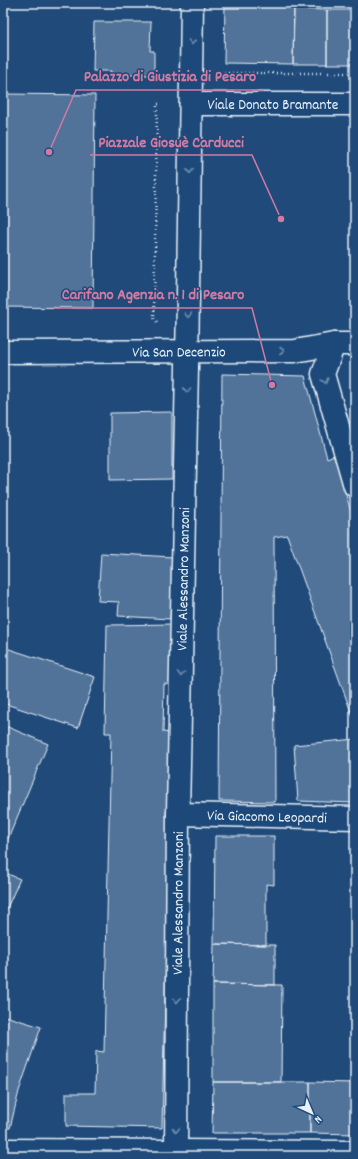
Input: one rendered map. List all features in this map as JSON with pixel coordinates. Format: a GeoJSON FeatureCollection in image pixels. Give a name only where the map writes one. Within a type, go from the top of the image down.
{"type":"FeatureCollection","features":[{"type":"Feature","properties":{"kind":"street","name":"Viale Alessandro Manzoni"},"geometry":{"type":"LineString","coordinates":[[176,1154],[178,814],[192,3]]}},
{"type":"Feature","properties":{"kind":"street","name":"Viale Donato Bramante"},"geometry":{"type":"LineString","coordinates":[[191,104],[355,104]]}},
{"type":"Feature","properties":{"kind":"street","name":"Via San Decenzio"},"geometry":{"type":"LineString","coordinates":[[4,356],[187,351],[295,351],[345,344]]}},
{"type":"Feature","properties":{"kind":"street"},"geometry":{"type":"LineString","coordinates":[[345,344],[323,374],[355,486]]}},
{"type":"Feature","properties":{"kind":"street","name":"Via Giacomo Leopardi"},"geometry":{"type":"LineString","coordinates":[[178,814],[355,818]]}},
{"type":"Feature","properties":{"kind":"street"},"geometry":{"type":"LineString","coordinates":[[3,1150],[176,1154],[355,1152]]}},
{"type":"Feature","properties":{"kind":"path"},"geometry":{"type":"LineString","coordinates":[[191,72],[355,74]]}},
{"type":"Feature","properties":{"kind":"path"},"geometry":{"type":"LineString","coordinates":[[159,324],[154,318],[157,104],[191,104]]}},
{"type":"Feature","properties":{"kind":"building"},"geometry":{"type":"Polygon","coordinates":[[[225,3],[294,3],[293,64],[224,63],[225,3]]]}},
{"type":"Feature","properties":{"kind":"building"},"geometry":{"type":"Polygon","coordinates":[[[294,9],[327,10],[327,64],[293,64],[294,9]]]}},
{"type":"Feature","properties":{"kind":"building"},"geometry":{"type":"Polygon","coordinates":[[[327,10],[355,10],[355,64],[327,64],[327,10]]]}},
{"type":"Feature","properties":{"kind":"building"},"geometry":{"type":"Polygon","coordinates":[[[94,22],[151,22],[150,51],[154,51],[154,75],[111,75],[111,71],[93,71],[94,22]]]}},
{"type":"Feature","properties":{"kind":"building"},"geometry":{"type":"Polygon","coordinates":[[[3,94],[95,95],[93,308],[3,307],[3,94]]]}},
{"type":"Feature","properties":{"kind":"building"},"geometry":{"type":"Polygon","coordinates":[[[222,374],[305,376],[327,458],[334,455],[355,525],[355,723],[287,535],[274,537],[275,802],[219,801],[222,374]]]}},
{"type":"Feature","properties":{"kind":"building"},"geometry":{"type":"Polygon","coordinates":[[[172,412],[172,479],[110,480],[110,413],[172,412]]]}},
{"type":"Feature","properties":{"kind":"building"},"geometry":{"type":"Polygon","coordinates":[[[101,553],[173,557],[170,619],[118,616],[119,602],[98,601],[101,553]]]}},
{"type":"Feature","properties":{"kind":"building"},"geometry":{"type":"Polygon","coordinates":[[[175,624],[173,685],[164,684],[163,732],[171,733],[162,1128],[66,1126],[66,1093],[95,1093],[96,1051],[104,1052],[111,733],[105,733],[107,625],[175,624]]]}},
{"type":"Feature","properties":{"kind":"building"},"geometry":{"type":"Polygon","coordinates":[[[3,647],[95,677],[78,728],[3,703],[3,647]]]}},
{"type":"Feature","properties":{"kind":"building"},"geometry":{"type":"Polygon","coordinates":[[[3,725],[48,744],[5,846],[3,845],[3,725]]]}},
{"type":"Feature","properties":{"kind":"building"},"geometry":{"type":"Polygon","coordinates":[[[355,739],[355,803],[298,801],[294,745],[355,739]]]}},
{"type":"Feature","properties":{"kind":"building"},"geometry":{"type":"Polygon","coordinates":[[[215,836],[274,836],[274,885],[266,884],[266,945],[214,944],[215,836]]]}},
{"type":"Feature","properties":{"kind":"building"},"geometry":{"type":"Polygon","coordinates":[[[3,872],[20,879],[3,917],[3,872]]]}},
{"type":"Feature","properties":{"kind":"building"},"geometry":{"type":"Polygon","coordinates":[[[214,944],[275,945],[275,985],[213,984],[214,944]]]}},
{"type":"Feature","properties":{"kind":"building"},"geometry":{"type":"Polygon","coordinates":[[[213,984],[282,985],[281,1082],[213,1082],[213,984]]]}},
{"type":"Feature","properties":{"kind":"building"},"geometry":{"type":"Polygon","coordinates":[[[5,1016],[41,1027],[19,1091],[10,1128],[3,1128],[3,1023],[5,1016]]]}},
{"type":"Feature","properties":{"kind":"building"},"geometry":{"type":"Polygon","coordinates":[[[213,1082],[310,1082],[310,1133],[212,1133],[213,1082]]]}},
{"type":"Feature","properties":{"kind":"building"},"geometry":{"type":"Polygon","coordinates":[[[310,1082],[355,1083],[355,1134],[310,1133],[310,1082]]]}},
{"type":"Feature","properties":{"kind":"place","name":"Palazzo di Giustizia di Pesaro"},"geometry":{"type":"Point","coordinates":[49,152]}},
{"type":"Feature","properties":{"kind":"place","name":"Piazzale Giosuè Carducci"},"geometry":{"type":"Point","coordinates":[281,219]}},
{"type":"Feature","properties":{"kind":"place","name":"Carifano Agenzia n. 1 di Pesaro"},"geometry":{"type":"Point","coordinates":[272,385]}}]}
